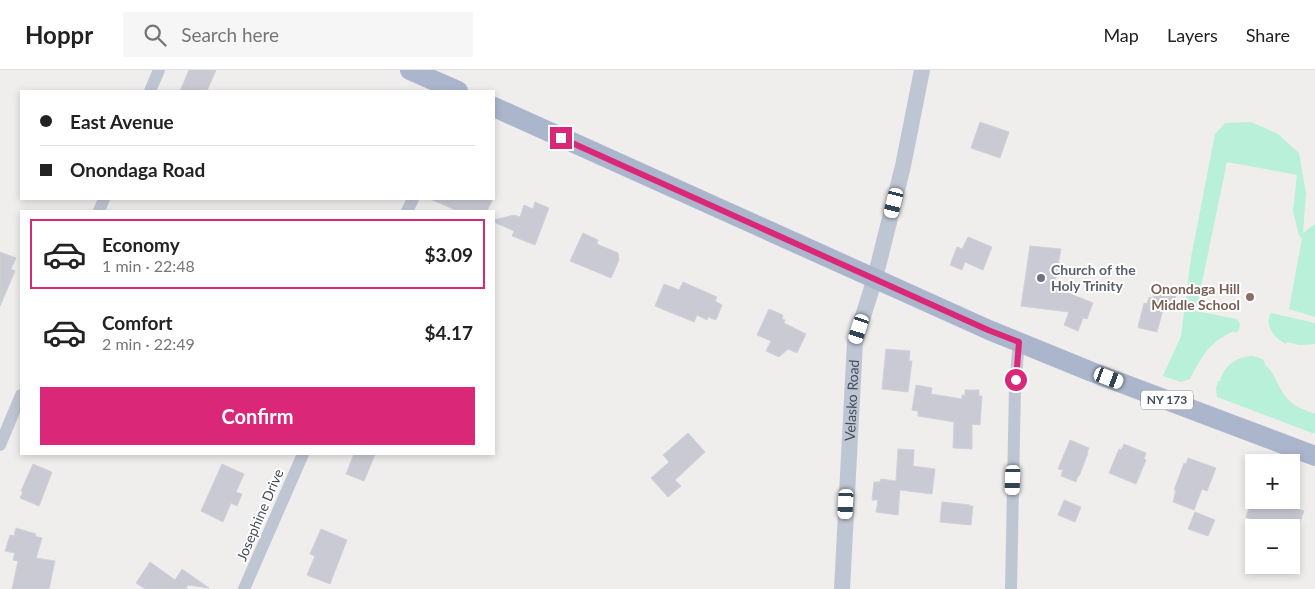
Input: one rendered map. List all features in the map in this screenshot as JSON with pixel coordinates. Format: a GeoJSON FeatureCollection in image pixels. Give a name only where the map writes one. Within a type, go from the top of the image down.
{"type":"FeatureCollection","features":[{"type":"Feature","properties":{"kind":"main road"},"geometry":{"type":"LineString","coordinates":[[410,70],[456,90]]}},
{"type":"Feature","properties":{"kind":"main road","name":"NY 173"},"geometry":{"type":"LineString","coordinates":[[495,107],[988,330],[1092,372],[1315,456]]}},
{"type":"Feature","properties":{"kind":"street"},"geometry":{"type":"LineString","coordinates":[[150,90],[159,70]]}},
{"type":"Feature","properties":{"kind":"street","name":"Velasko Road"},"geometry":{"type":"LineString","coordinates":[[842,589],[855,342],[875,278],[903,166],[922,70]]}},
{"type":"Feature","properties":{"kind":"street"},"geometry":{"type":"LineString","coordinates":[[1011,589],[1015,386],[1019,342]]}},
{"type":"Feature","properties":{"kind":"street"},"geometry":{"type":"LineString","coordinates":[[0,445],[20,397]]}},
{"type":"Feature","properties":{"kind":"street","name":"Josephine Drive"},"geometry":{"type":"LineString","coordinates":[[244,589],[303,455]]}},
{"type":"Feature","properties":{"kind":"green space"},"geometry":{"type":"Polygon","coordinates":[[[1251,122],[1278,134],[1299,153],[1306,193],[1303,233],[1315,224],[1315,317],[1289,309],[1302,238],[1299,236],[1293,211],[1297,175],[1227,162],[1196,311],[1237,319],[1240,324],[1239,330],[1225,335],[1212,345],[1190,379],[1181,382],[1163,376],[1181,336],[1191,258],[1215,134],[1225,123],[1251,122]]]}},
{"type":"Feature","properties":{"kind":"green space"},"geometry":{"type":"Polygon","coordinates":[[[1271,313],[1315,323],[1315,344],[1300,345],[1286,342],[1286,344],[1271,331],[1269,318],[1271,313]]]}},
{"type":"Feature","properties":{"kind":"green space"},"geometry":{"type":"Polygon","coordinates":[[[1252,356],[1263,359],[1264,364],[1284,394],[1293,404],[1315,414],[1315,434],[1217,397],[1216,388],[1224,370],[1236,360],[1252,356]]]}},
{"type":"Feature","properties":{"kind":"building"},"geometry":{"type":"Polygon","coordinates":[[[189,70],[216,70],[207,90],[180,90],[189,70]]]}},
{"type":"Feature","properties":{"kind":"building"},"geometry":{"type":"Polygon","coordinates":[[[980,122],[1009,132],[1000,158],[971,148],[980,122]]]}},
{"type":"Feature","properties":{"kind":"building"},"geometry":{"type":"Polygon","coordinates":[[[432,200],[492,200],[488,210],[456,210],[432,200]]]}},
{"type":"Feature","properties":{"kind":"building"},"geometry":{"type":"Polygon","coordinates":[[[535,202],[549,208],[535,245],[512,236],[514,231],[495,222],[495,220],[514,215],[520,217],[524,205],[533,209],[535,202]]]}},
{"type":"Feature","properties":{"kind":"building"},"geometry":{"type":"Polygon","coordinates":[[[583,233],[598,240],[597,244],[618,253],[619,260],[611,278],[570,261],[583,233]]]}},
{"type":"Feature","properties":{"kind":"building"},"geometry":{"type":"Polygon","coordinates":[[[968,237],[992,247],[983,270],[965,262],[962,270],[950,265],[957,247],[962,249],[968,237]]]}},
{"type":"Feature","properties":{"kind":"building","name":"Church of the Holy Trinity"},"geometry":{"type":"Polygon","coordinates":[[[1030,246],[1061,249],[1054,287],[1093,303],[1087,319],[1083,318],[1078,331],[1064,325],[1069,312],[1021,306],[1030,246]]]}},
{"type":"Feature","properties":{"kind":"building"},"geometry":{"type":"Polygon","coordinates":[[[0,252],[16,258],[11,269],[15,271],[0,306],[0,252]]]}},
{"type":"Feature","properties":{"kind":"building"},"geometry":{"type":"Polygon","coordinates":[[[683,282],[717,297],[715,301],[722,305],[716,320],[708,317],[707,320],[697,315],[694,322],[655,306],[664,284],[679,290],[683,282]]]}},
{"type":"Feature","properties":{"kind":"building"},"geometry":{"type":"Polygon","coordinates":[[[1155,290],[1176,295],[1172,311],[1163,309],[1157,332],[1138,327],[1144,303],[1147,304],[1149,297],[1153,298],[1155,290]]]}},
{"type":"Feature","properties":{"kind":"building"},"geometry":{"type":"Polygon","coordinates":[[[769,309],[783,315],[784,323],[806,334],[797,353],[788,349],[779,357],[766,351],[771,341],[757,335],[769,309]]]}},
{"type":"Feature","properties":{"kind":"building"},"geometry":{"type":"Polygon","coordinates":[[[886,349],[910,351],[909,361],[912,361],[908,392],[882,389],[886,349]]]}},
{"type":"Feature","properties":{"kind":"building"},"geometry":{"type":"Polygon","coordinates":[[[916,385],[932,388],[931,394],[962,399],[962,395],[965,395],[965,390],[979,390],[979,396],[982,396],[980,425],[972,424],[972,449],[953,448],[954,422],[918,416],[918,411],[912,410],[916,385]]]}},
{"type":"Feature","properties":{"kind":"building"},"geometry":{"type":"Polygon","coordinates":[[[688,433],[705,452],[675,480],[681,486],[668,497],[651,478],[669,462],[663,455],[688,433]]]}},
{"type":"Feature","properties":{"kind":"building"},"geometry":{"type":"Polygon","coordinates":[[[1070,440],[1089,448],[1076,482],[1061,476],[1063,470],[1058,469],[1070,440]]]}},
{"type":"Feature","properties":{"kind":"building"},"geometry":{"type":"Polygon","coordinates":[[[1124,444],[1146,453],[1144,459],[1146,460],[1136,484],[1109,473],[1119,449],[1121,450],[1124,444]]]}},
{"type":"Feature","properties":{"kind":"building"},"geometry":{"type":"Polygon","coordinates":[[[898,449],[914,450],[913,466],[935,469],[932,494],[900,490],[898,515],[876,512],[878,500],[872,500],[874,482],[880,482],[881,479],[896,481],[898,449]]]}},
{"type":"Feature","properties":{"kind":"building"},"geometry":{"type":"Polygon","coordinates":[[[354,455],[375,455],[364,481],[346,474],[354,455]]]}},
{"type":"Feature","properties":{"kind":"building"},"geometry":{"type":"Polygon","coordinates":[[[1188,458],[1216,468],[1207,491],[1202,489],[1194,510],[1173,502],[1176,490],[1174,490],[1184,463],[1186,464],[1188,458]]]}},
{"type":"Feature","properties":{"kind":"building"},"geometry":{"type":"Polygon","coordinates":[[[33,464],[52,472],[39,506],[20,498],[23,492],[21,491],[33,464]]]}},
{"type":"Feature","properties":{"kind":"building"},"geometry":{"type":"Polygon","coordinates":[[[222,464],[244,474],[236,492],[242,494],[237,506],[231,503],[223,522],[201,511],[222,464]]]}},
{"type":"Feature","properties":{"kind":"building"},"geometry":{"type":"Polygon","coordinates":[[[1064,500],[1081,507],[1075,522],[1058,515],[1064,500]]]}},
{"type":"Feature","properties":{"kind":"building"},"geometry":{"type":"Polygon","coordinates":[[[942,502],[973,506],[971,525],[940,522],[942,502]]]}},
{"type":"Feature","properties":{"kind":"building"},"geometry":{"type":"Polygon","coordinates":[[[1249,509],[1299,509],[1304,511],[1300,522],[1300,519],[1251,519],[1246,517],[1249,509]]]}},
{"type":"Feature","properties":{"kind":"building"},"geometry":{"type":"Polygon","coordinates":[[[1195,512],[1215,520],[1208,536],[1188,529],[1195,512]]]}},
{"type":"Feature","properties":{"kind":"building"},"geometry":{"type":"Polygon","coordinates":[[[16,528],[36,534],[35,536],[42,538],[36,558],[55,561],[49,589],[12,589],[18,561],[13,560],[15,553],[5,551],[10,535],[14,536],[16,528]]]}},
{"type":"Feature","properties":{"kind":"building"},"geometry":{"type":"Polygon","coordinates":[[[321,529],[347,540],[330,584],[307,575],[315,556],[310,554],[321,529]]]}},
{"type":"Feature","properties":{"kind":"building"},"geometry":{"type":"Polygon","coordinates":[[[150,562],[175,580],[182,569],[209,588],[188,585],[186,588],[188,589],[145,589],[136,583],[150,562]]]}},
{"type":"Feature","properties":{"kind":"place","name":"Church of the Holy Trinity"},"geometry":{"type":"Point","coordinates":[1041,278]}},
{"type":"Feature","properties":{"kind":"place","name":"Onondaga Hill Middle School"},"geometry":{"type":"Point","coordinates":[1250,297]}},
{"type":"Feature","properties":{"kind":"route"},"geometry":{"type":"LineString","coordinates":[[561,138],[988,330],[1019,342],[1016,380]]}}]}
